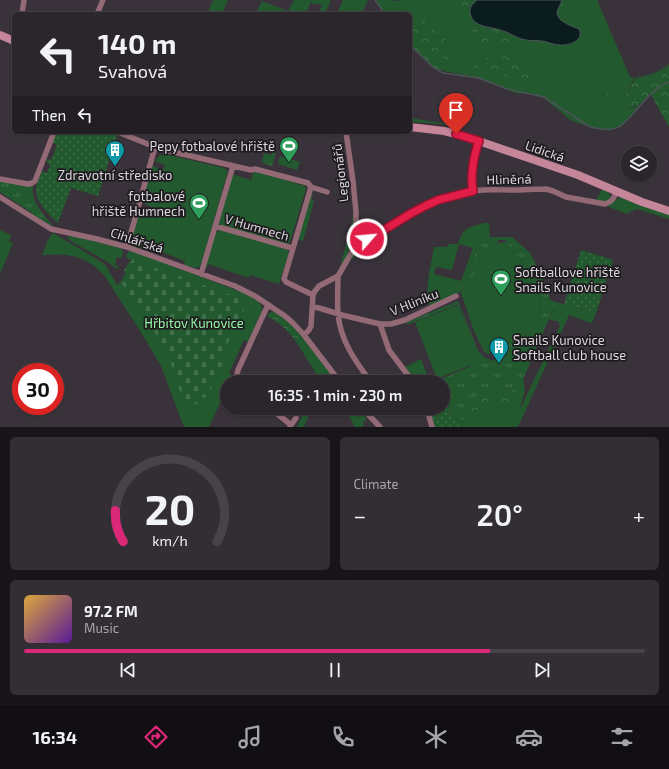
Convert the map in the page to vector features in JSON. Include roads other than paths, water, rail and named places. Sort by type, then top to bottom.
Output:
[{"type":"main road","points":[[0,36],[12,40]]},
{"type":"main road","name":"Lidická","points":[[412,127],[444,131],[464,136],[578,175],[649,205],[669,211]]},
{"type":"street","points":[[22,12],[24,0]]},
{"type":"street","points":[[97,12],[99,0]]},
{"type":"street","points":[[98,12],[103,0]]},
{"type":"street","points":[[0,179],[28,184],[34,182],[54,134]]},
{"type":"street","points":[[123,134],[155,147],[251,170],[255,169],[308,183],[311,187],[327,192]]},
{"type":"street","name":"Legionářů","points":[[338,276],[352,252],[356,238],[356,212],[346,134]]},
{"type":"street","points":[[473,191],[473,170],[479,141]]},
{"type":"street","points":[[127,247],[155,147]]},
{"type":"street","name":"V Humnech","points":[[201,274],[233,166]]},
{"type":"street","name":"V Humnech","points":[[311,187],[292,248],[284,280],[313,295]]},
{"type":"street","name":"Hliněná","points":[[356,238],[367,239],[415,211],[432,203],[457,194],[473,191],[546,189],[566,197],[605,204],[613,200],[617,191]]},
{"type":"street","name":"Cihlářská","points":[[0,197],[53,230],[127,247],[244,290],[289,319],[304,335],[335,375]]},
{"type":"street","name":"V Humnech","points":[[215,226],[292,248]]},
{"type":"street","points":[[304,335],[311,326],[313,295],[315,290],[319,286],[338,276],[338,314],[341,332],[347,347],[366,375]]},
{"type":"street","name":"V Hliníku","points":[[313,307],[380,324],[391,324],[402,321],[456,296]]},
{"type":"street","points":[[236,375],[269,305]]},
{"type":"street","name":"V Hliníku","points":[[380,324],[390,350],[408,375]]},
{"type":"street","points":[[278,415],[291,426],[296,418]]},
{"type":"street","points":[[369,415],[380,427]]},
{"type":"street","points":[[430,415],[432,427]]},
{"type":"waterway","points":[[375,0],[384,12]]},
{"type":"waterway","points":[[412,47],[433,67],[443,73],[479,78],[507,89],[544,97],[590,127],[601,129],[609,130],[621,126],[654,91],[669,82]]},
{"type":"place","name":"Pepy fotbalové hřiště","points":[[289,163]]},
{"type":"place","name":"Zdravotní středisko","points":[[115,167]]},
{"type":"place","name":"fotbalové hřiště Humnech","points":[[199,220]]},
{"type":"place","name":"Softballove hřiště Snails Kunovice","points":[[501,296]]},
{"type":"place","name":"Snails Kunovice Softball club house","points":[[499,364]]},
{"type":"park label","name":"Hřbitov Kunovice","points":[[194,323]]}]
